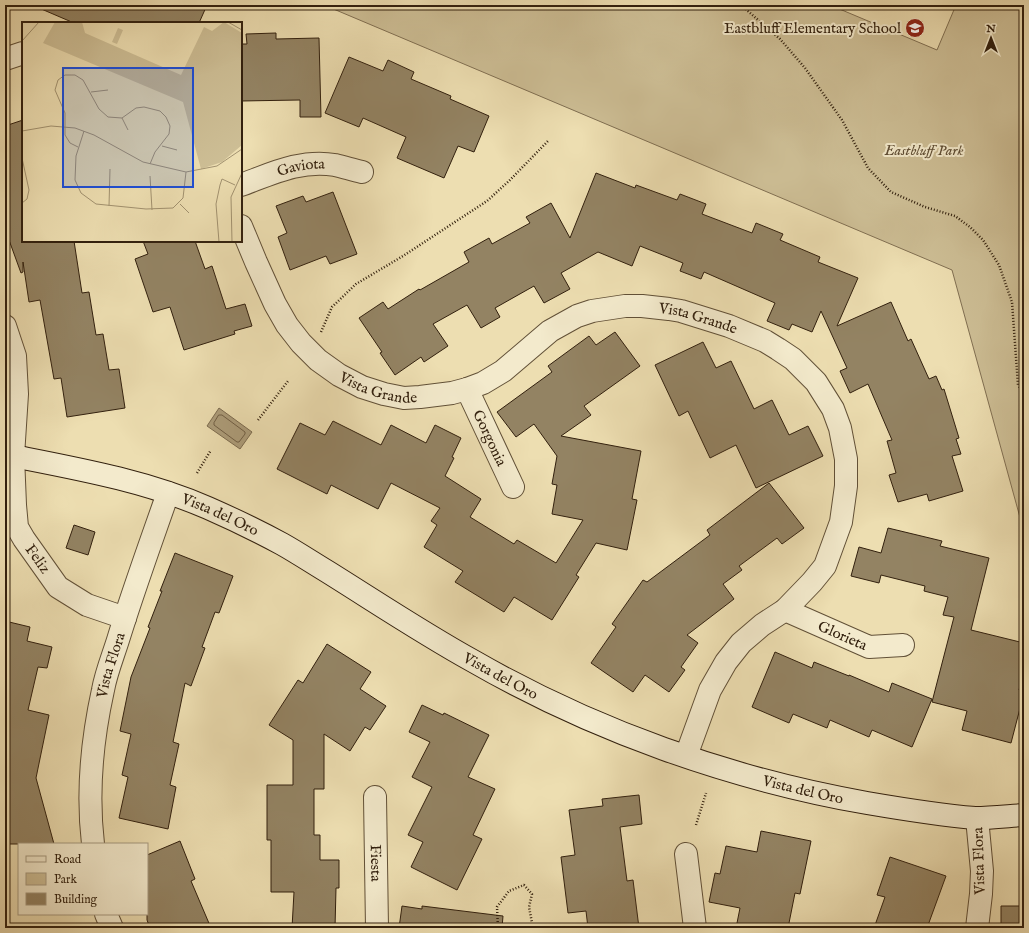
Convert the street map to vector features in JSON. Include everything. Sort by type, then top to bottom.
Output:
[{"type":"street","points":[[5,59],[22,53]]},
{"type":"street","name":"Gaviota","points":[[242,185],[287,168],[310,164],[334,165],[362,172]]},
{"type":"street","name":"Vista Grande","points":[[242,228],[275,304],[287,325],[301,343],[318,360],[339,375],[362,387],[384,394],[404,398],[420,397],[467,389],[503,371],[550,331],[577,316],[592,310],[625,306],[642,306],[681,311],[728,326],[765,341],[793,359],[816,382],[834,409],[840,428],[846,459],[846,486],[841,522],[825,566],[812,582],[785,610],[762,625],[741,643],[726,662],[710,690],[686,756]]},
{"type":"street","points":[[5,326],[15,356],[18,394],[9,456]]},
{"type":"street","name":"Gorgonia","points":[[467,389],[513,487]]},
{"type":"street","name":"Vista del Oro","points":[[9,456],[95,472],[132,482],[168,493],[246,525],[283,544],[469,660],[587,718],[686,756],[764,780],[835,797],[907,810],[977,818],[1024,815]]},
{"type":"street","name":"Feliz","points":[[9,456],[18,527],[24,539],[58,587],[87,605],[125,618]]},
{"type":"street","name":"Vista Flora","points":[[93,843],[90,784],[94,736],[103,688],[125,618],[168,493]]},
{"type":"street","name":"Glorieta","points":[[785,610],[869,647],[903,645]]},
{"type":"street","name":"Fiesta","points":[[375,797],[377,928]]},
{"type":"street","name":"Vista Flora","points":[[977,818],[982,870],[977,928]]},
{"type":"street","points":[[686,854],[695,928]]},
{"type":"street","points":[[106,915],[112,928]]},
{"type":"path","points":[[741,5],[780,39],[805,68],[842,120],[868,168],[891,192],[925,207],[955,216],[984,240],[999,265],[1012,302],[1018,385],[1024,393]]},
{"type":"path","points":[[321,334],[332,307],[356,284],[403,256],[487,201],[548,141]]},
{"type":"path","points":[[258,420],[288,381]]},
{"type":"path","points":[[197,473],[211,450]]},
{"type":"path","points":[[696,825],[706,793]]},
{"type":"path","points":[[498,928],[497,907],[509,890],[524,885],[532,894],[529,907],[533,928]]},
{"type":"green space","name":"Eastbluff Park","points":[[324,5],[830,5],[937,50],[956,5],[1024,5],[1024,532],[952,270]]},
{"type":"water","points":[[219,408],[252,432],[240,449],[207,426]]},
{"type":"building","points":[[32,5],[207,5],[199,22],[72,22]]},
{"type":"building","points":[[276,33],[276,39],[319,38],[321,117],[300,117],[300,100],[242,101],[242,44],[247,44],[246,34]]},
{"type":"building","points":[[349,57],[383,71],[388,60],[414,72],[411,79],[451,96],[450,99],[489,116],[474,152],[458,146],[444,178],[397,158],[406,137],[363,118],[359,127],[325,113]]},
{"type":"building","points":[[22,120],[22,242],[74,242],[82,293],[89,292],[96,335],[103,334],[109,370],[119,369],[125,408],[67,417],[61,378],[54,379],[40,300],[29,302],[23,262],[23,272],[21,273],[5,229],[5,126]]},
{"type":"building","points":[[596,173],[635,188],[636,185],[677,200],[680,194],[706,204],[702,214],[752,233],[756,223],[783,234],[780,240],[820,257],[818,262],[858,278],[837,326],[891,302],[908,341],[911,339],[929,379],[936,376],[942,390],[944,389],[959,438],[956,439],[961,454],[952,456],[963,491],[929,501],[927,494],[898,502],[889,475],[896,473],[887,441],[892,440],[868,384],[850,393],[840,371],[847,368],[821,311],[812,332],[792,324],[789,330],[767,321],[775,303],[704,272],[701,279],[680,271],[683,263],[640,246],[632,266],[598,252],[561,273],[570,289],[544,303],[534,286],[495,308],[500,317],[481,328],[467,305],[433,324],[448,346],[424,362],[421,357],[395,375],[380,353],[382,352],[359,318],[383,302],[388,309],[419,289],[420,290],[469,262],[464,252],[489,238],[492,244],[530,223],[526,217],[551,203],[570,238]]},
{"type":"building","points":[[333,192],[357,254],[330,264],[326,256],[290,270],[278,237],[287,233],[276,206],[303,196],[306,202]]},
{"type":"building","points":[[143,242],[195,242],[205,269],[212,266],[226,309],[245,304],[252,326],[234,331],[235,334],[184,350],[170,307],[153,312],[135,259],[148,254]]},
{"type":"building","points":[[615,332],[640,366],[584,406],[591,415],[561,436],[641,451],[632,499],[637,500],[627,550],[596,543],[576,575],[579,577],[552,620],[514,597],[504,612],[455,582],[463,571],[424,547],[437,525],[431,521],[440,508],[391,483],[378,509],[331,485],[327,494],[277,469],[300,423],[325,435],[333,421],[381,445],[391,425],[426,443],[435,425],[461,438],[452,457],[454,458],[445,476],[481,499],[470,517],[514,544],[517,540],[556,563],[583,520],[552,514],[557,485],[552,484],[557,456],[534,424],[516,437],[497,412],[552,372],[548,366],[589,336],[596,345]]},
{"type":"building","points":[[703,342],[716,368],[731,361],[754,409],[772,400],[789,435],[808,426],[823,456],[756,488],[736,445],[710,458],[688,411],[679,416],[655,365]]},
{"type":"building","points":[[769,483],[804,528],[782,544],[777,538],[739,566],[742,570],[723,584],[734,599],[687,635],[698,643],[681,667],[685,670],[669,692],[645,675],[633,692],[591,663],[616,627],[612,624],[643,580],[647,582],[710,535],[707,530]]},
{"type":"building","points":[[74,525],[95,532],[88,555],[66,548]]},
{"type":"building","points":[[888,528],[942,541],[940,546],[989,558],[971,630],[1024,643],[1024,671],[1019,690],[1024,691],[1024,693],[1011,743],[962,730],[967,711],[932,702],[954,617],[943,615],[948,597],[924,591],[925,586],[881,575],[879,583],[851,576],[859,547],[881,553]]},
{"type":"building","points":[[175,553],[233,576],[219,613],[215,612],[202,647],[205,648],[191,686],[185,683],[173,742],[179,744],[170,785],[176,787],[168,829],[119,818],[128,777],[122,775],[131,734],[120,731],[131,677],[150,628],[148,627],[162,591],[160,591]]},
{"type":"building","points":[[5,621],[30,627],[27,641],[52,647],[47,668],[38,667],[28,710],[49,715],[36,778],[54,843],[5,844]]},
{"type":"building","points":[[327,644],[371,672],[360,689],[386,706],[370,730],[365,727],[350,751],[324,734],[324,789],[314,789],[314,835],[320,835],[320,860],[339,860],[339,888],[336,888],[335,928],[292,928],[294,892],[271,892],[271,840],[267,840],[267,785],[293,785],[293,740],[269,725],[298,680],[303,683]]},
{"type":"building","points":[[775,652],[812,668],[814,662],[889,692],[892,683],[932,699],[912,747],[872,730],[869,737],[830,720],[827,728],[793,714],[789,723],[752,707]]},
{"type":"building","points":[[422,705],[443,715],[444,713],[489,735],[468,777],[495,789],[473,835],[482,839],[457,890],[411,867],[423,842],[408,835],[432,787],[412,777],[430,742],[409,732]]},
{"type":"building","points":[[639,795],[642,824],[620,827],[627,881],[633,880],[639,928],[588,928],[586,911],[568,913],[561,857],[575,855],[569,810],[603,806],[602,799]]},
{"type":"building","points":[[761,831],[811,841],[800,894],[795,893],[788,928],[736,928],[740,908],[709,902],[715,873],[720,874],[726,846],[757,852]]},
{"type":"building","points":[[180,841],[195,879],[191,881],[211,928],[150,928],[147,920],[148,855]]},
{"type":"building","points":[[890,857],[946,876],[927,928],[874,928],[885,897],[877,895]]},
{"type":"building","points":[[402,906],[422,909],[422,906],[503,916],[502,928],[399,928]]},
{"type":"building","points":[[1001,906],[1024,906],[1024,928],[1001,928]]},
{"type":"place","name":"Eastbluff Elementary School","points":[[915,28]]}]
